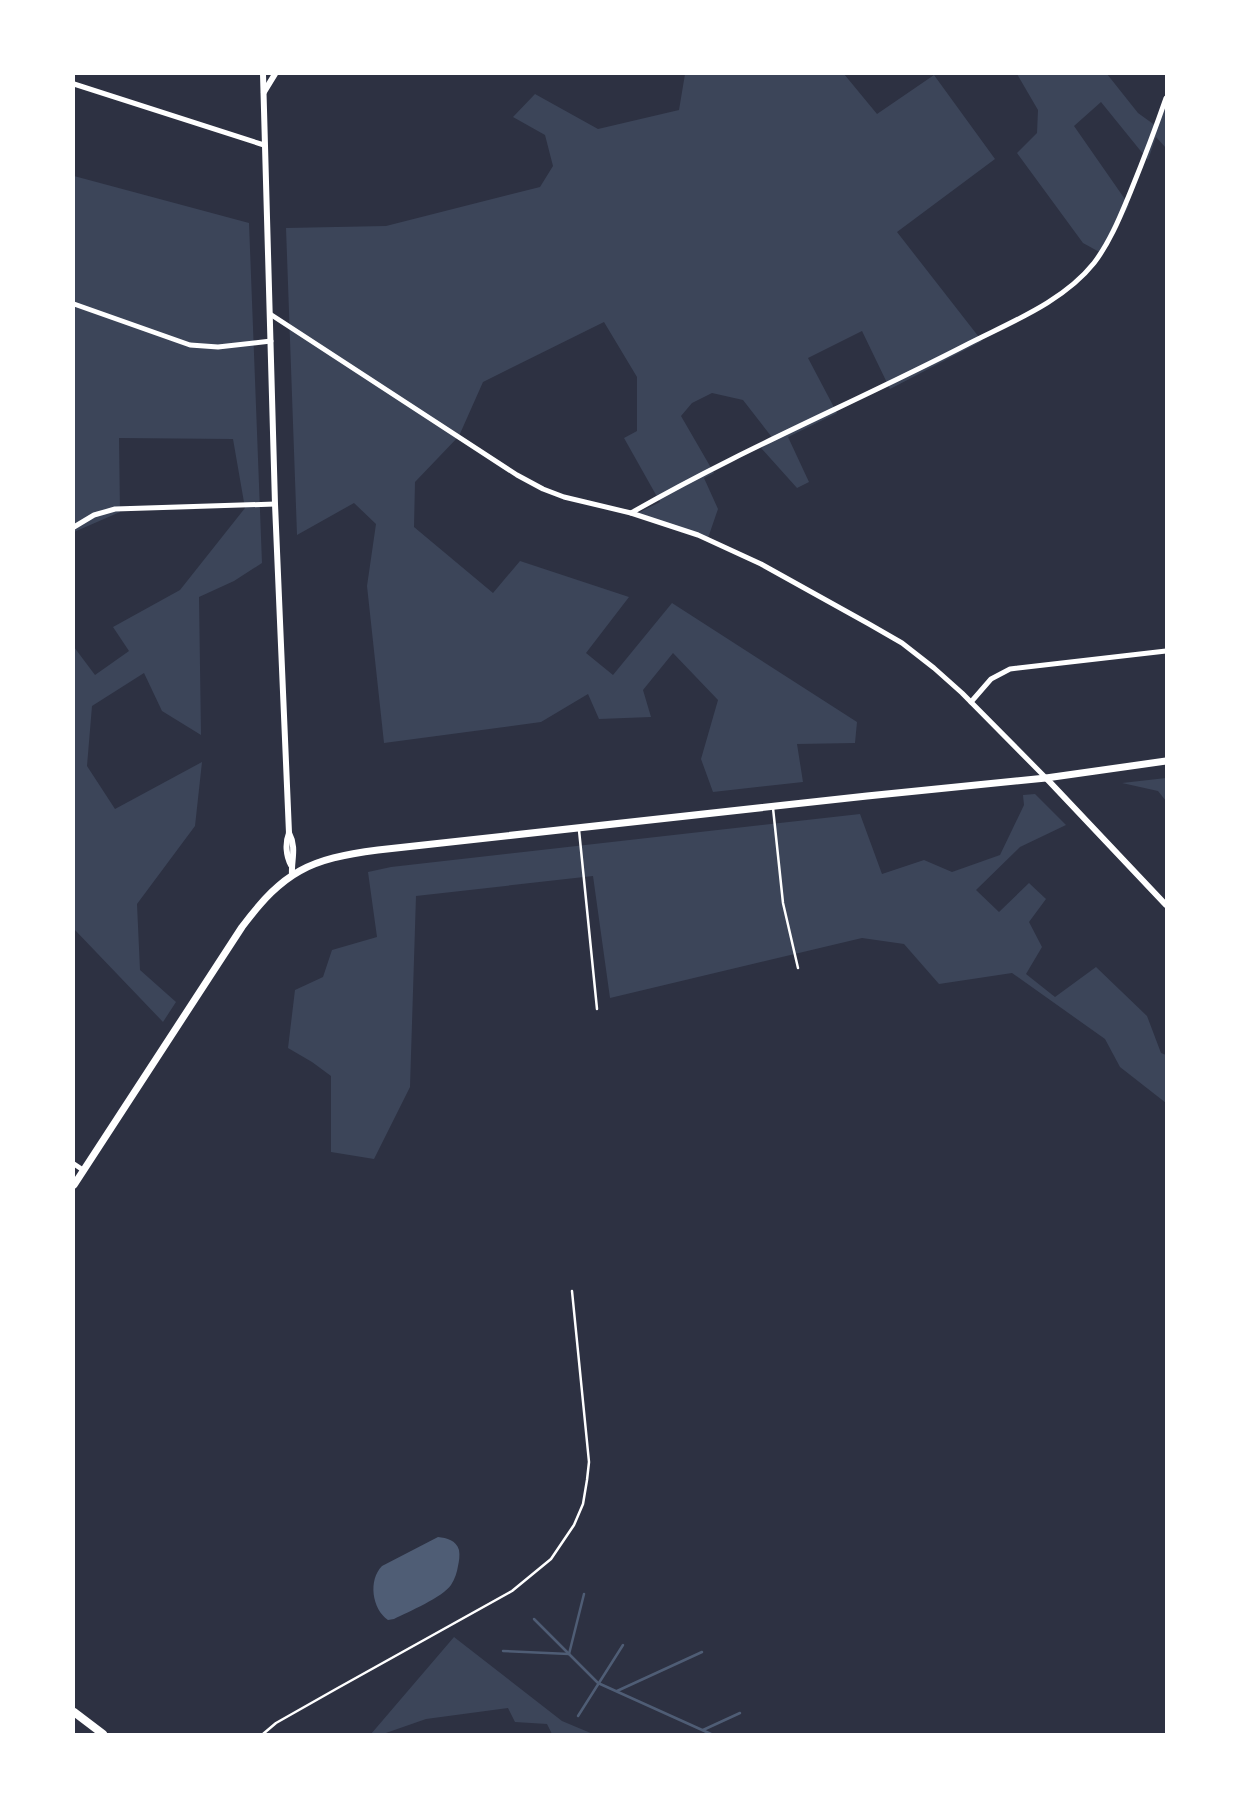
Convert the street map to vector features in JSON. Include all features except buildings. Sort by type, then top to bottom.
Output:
[{"type":"main road","points":[[74,1185],[257,906],[276,887],[305,867],[344,855],[1046,778],[1166,761]]},
{"type":"main road","points":[[74,1712],[104,1734]]},
{"type":"street","points":[[263,74],[275,504],[289,833],[292,840],[294,859],[291,865],[292,875]]},
{"type":"street","points":[[263,93],[275,74]]},
{"type":"street","points":[[74,84],[264,145]]},
{"type":"street","points":[[631,512],[663,494],[1032,311],[1067,289],[1093,264],[1104,249],[1135,182],[1166,98]]},
{"type":"street","points":[[74,304],[190,345],[218,347],[271,341]]},
{"type":"street","points":[[270,314],[517,475],[543,489],[631,512],[698,535],[761,564],[902,643],[971,702],[1046,778],[1166,906]]},
{"type":"street","points":[[74,527],[94,515],[115,509],[275,504]]},
{"type":"street","points":[[971,702],[991,678],[1010,669],[1166,651]]},
{"type":"street","points":[[74,1164],[83,1170]]},
{"type":"lane","points":[[773,807],[783,903],[798,968]]},
{"type":"lane","points":[[579,828],[597,1009]]},
{"type":"lane","points":[[263,1734],[276,1723],[336,1688],[512,1591],[551,1559],[574,1525],[582,1504],[588,1471],[588,1452],[572,1291]]},
{"type":"shaded area","points":[[685,74],[844,74],[877,114],[934,75],[995,159],[897,232],[982,341],[890,389],[862,331],[808,358],[837,413],[788,437],[809,482],[797,488],[761,448],[774,440],[743,400],[712,393],[692,403],[681,416],[714,473],[704,478],[718,509],[708,538],[634,515],[660,502],[624,438],[637,431],[637,377],[604,322],[483,382],[459,436],[415,482],[414,527],[493,593],[520,561],[629,597],[586,653],[613,675],[672,603],[857,722],[855,743],[797,744],[803,782],[713,792],[701,759],[718,700],[673,653],[643,690],[651,717],[599,719],[588,694],[541,722],[384,743],[367,586],[376,524],[354,503],[297,535],[286,228],[386,226],[540,187],[553,166],[545,135],[513,117],[535,94],[598,129],[679,110]]},
{"type":"shaded area","points":[[1017,74],[1107,74],[1138,113],[1156,126],[1166,102],[1166,148],[1156,137],[1148,160],[1101,102],[1074,126],[1129,205],[1103,254],[1083,243],[1017,153],[1037,133],[1038,110]]},
{"type":"shaded area","points":[[74,176],[249,223],[262,563],[234,581],[199,597],[201,735],[162,711],[144,673],[92,706],[87,766],[115,809],[202,762],[195,826],[137,904],[140,970],[176,1002],[163,1022],[74,929],[74,647],[95,675],[129,651],[113,627],[180,590],[245,508],[233,439],[119,438],[120,512],[74,532]]},
{"type":"shaded area","points":[[1166,778],[1166,801],[1158,791],[1122,783]]},
{"type":"shaded area","points":[[1035,794],[1066,825],[1020,847],[976,890],[999,912],[1029,883],[1046,899],[1029,922],[1042,947],[1026,974],[1055,997],[1096,967],[1147,1016],[1161,1053],[1166,1055],[1166,1103],[1120,1067],[1105,1039],[1012,973],[939,984],[904,944],[862,938],[610,998],[593,876],[416,896],[410,1087],[374,1159],[331,1152],[331,1076],[288,1048],[295,990],[323,977],[332,950],[377,937],[368,872],[391,867],[860,814],[882,874],[924,860],[952,872],[1000,855],[1024,805],[1023,795]]},
{"type":"shaded area","points":[[438,1537],[453,1542],[459,1550],[458,1568],[452,1583],[447,1590],[433,1599],[394,1619],[388,1620],[378,1609],[375,1602],[374,1586],[378,1572],[382,1566]]},
{"type":"shaded area","points":[[454,1637],[562,1721],[593,1734],[552,1734],[547,1724],[515,1722],[508,1708],[426,1719],[383,1734],[371,1734]]},
{"type":"waterway","points":[[503,1651],[569,1654],[584,1594]]},
{"type":"waterway","points":[[534,1619],[598,1683],[711,1734]]},
{"type":"waterway","points":[[578,1716],[623,1645]]},
{"type":"waterway","points":[[617,1691],[702,1652]]},
{"type":"waterway","points":[[703,1730],[740,1713]]}]
